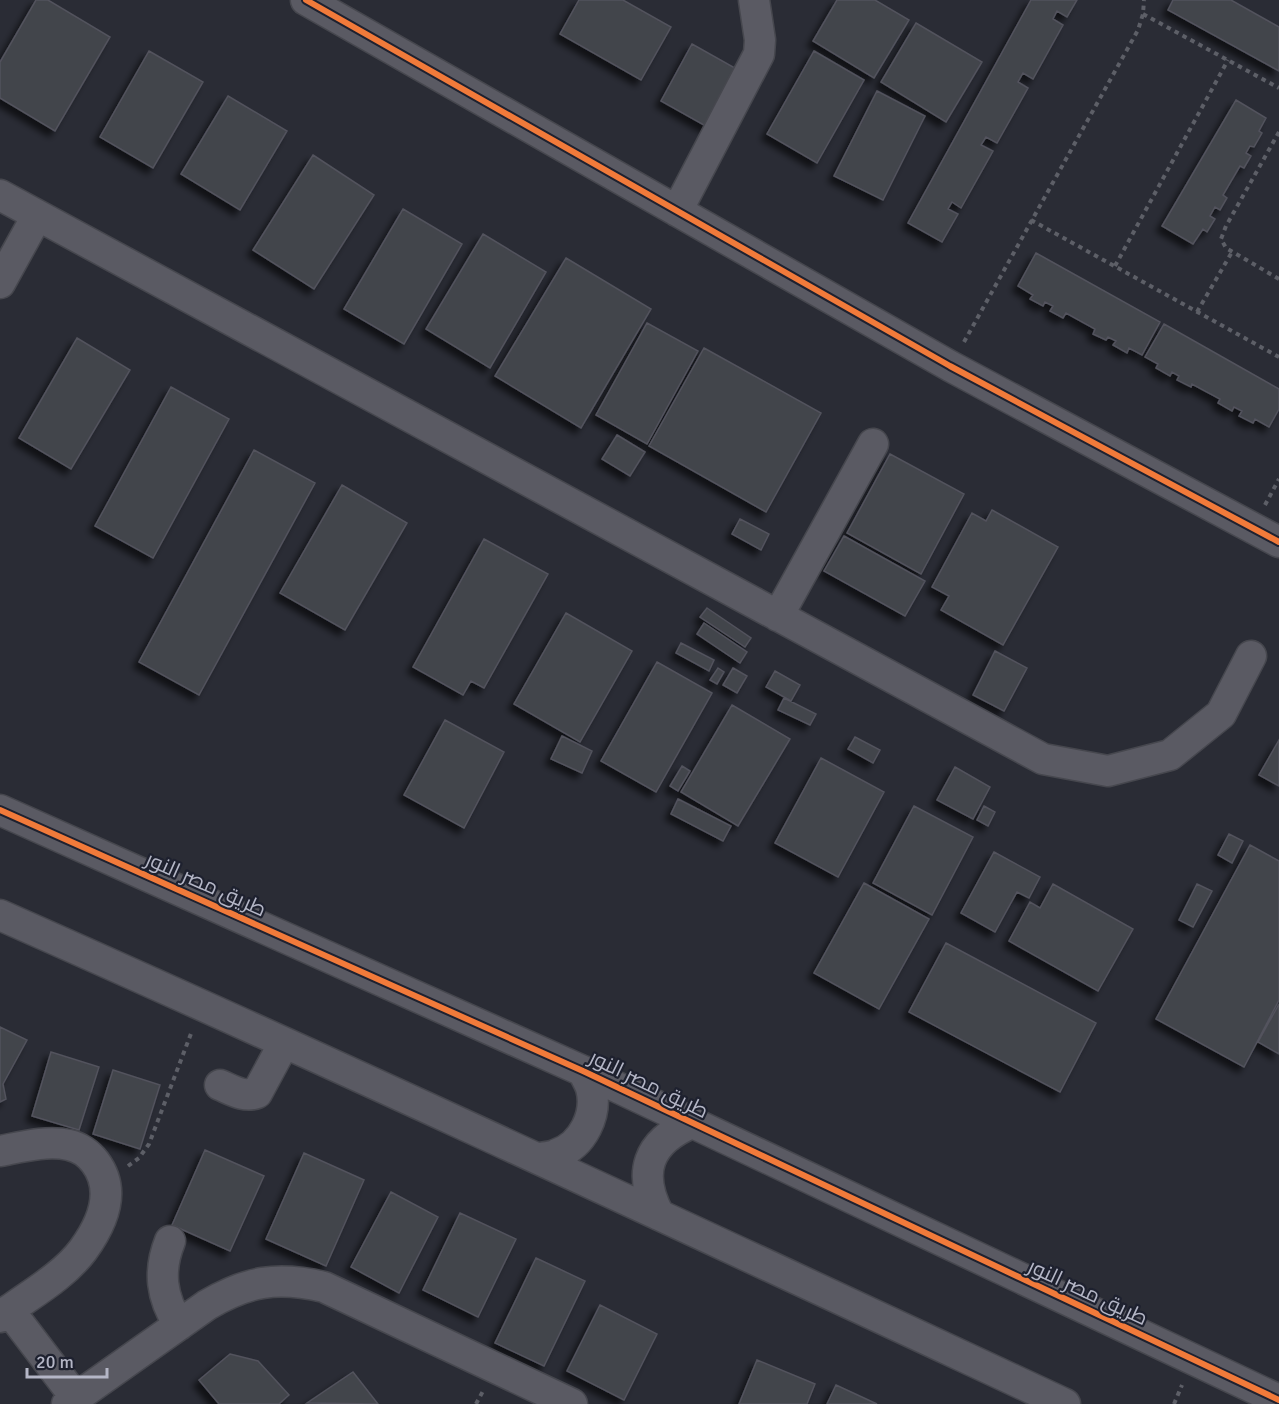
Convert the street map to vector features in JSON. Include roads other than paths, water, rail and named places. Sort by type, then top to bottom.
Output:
[{"type":"street","points":[[306,0],[950,366],[1279,542]]},
{"type":"street","points":[[677,211],[759,54],[760,40],[754,0]]},
{"type":"street","points":[[0,195],[1043,759],[1108,771],[1170,755],[1221,714],[1251,656]]},
{"type":"street","points":[[0,283],[37,216]]},
{"type":"street","points":[[778,616],[873,444]]},
{"type":"street","name":"طريق مصر النور","points":[[0,810],[583,1071],[1279,1400]]},
{"type":"street","points":[[0,915],[538,1158],[1065,1404]]},
{"type":"street","points":[[220,1085],[244,1095],[251,1096],[257,1093],[284,1043]]},
{"type":"street","points":[[538,1158],[558,1154],[575,1144],[587,1128],[593,1109],[591,1089],[583,1071]]},
{"type":"street","points":[[659,1215],[650,1198],[647,1179],[651,1160],[660,1143],[674,1131],[692,1123]]},
{"type":"street","points":[[0,1151],[24,1146],[69,1145],[82,1150],[93,1159],[106,1183],[107,1198],[101,1217],[82,1251],[69,1266],[4,1313],[71,1401],[228,1293],[251,1284],[275,1280],[300,1281],[324,1287],[572,1404]]},
{"type":"street","points":[[170,1241],[165,1254],[162,1283],[170,1311],[179,1325]]}]
